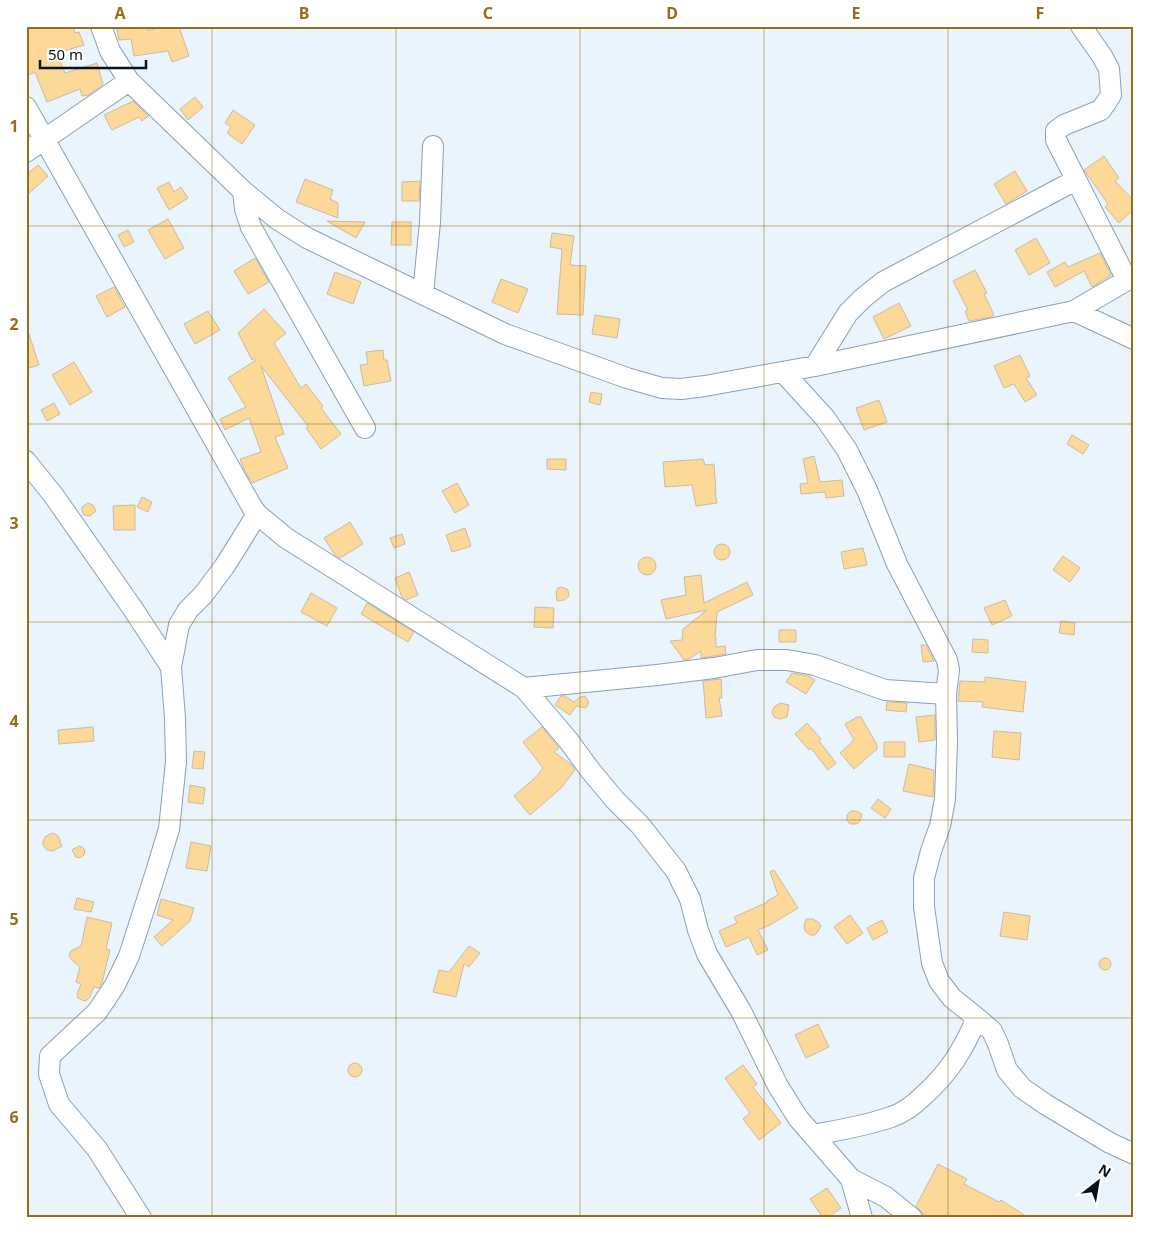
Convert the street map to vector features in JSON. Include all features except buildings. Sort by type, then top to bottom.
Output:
[{"type":"street","points":[[101,26],[110,51],[129,81],[243,191],[277,219],[307,238],[505,334],[627,378],[662,388],[681,389],[815,366],[1074,311],[1130,278],[1056,140],[1056,131],[1064,125],[1100,110],[1111,95],[1109,69],[1081,26]]},
{"type":"street","points":[[26,152],[129,81]]},
{"type":"street","points":[[26,107],[257,514],[286,538],[524,688],[615,800],[640,825],[676,871],[690,898],[698,930],[707,954],[740,1011],[778,1086],[798,1118],[851,1179],[886,1197],[912,1218]]},
{"type":"street","points":[[423,294],[430,222],[433,146]]},
{"type":"street","points":[[815,366],[848,313],[883,282],[1076,180]]},
{"type":"street","points":[[243,191],[245,209],[251,227],[365,428]]},
{"type":"street","points":[[1074,311],[1134,339]]},
{"type":"street","points":[[783,372],[825,418],[847,450],[867,490],[897,564],[947,660],[949,670],[946,694],[945,799],[940,826],[924,878],[924,907],[932,963],[939,981],[952,998],[992,1031],[1007,1070],[1022,1088],[1110,1143],[1134,1154]]},
{"type":"street","points":[[26,461],[54,496],[143,623],[171,667]]},
{"type":"street","points":[[141,1218],[97,1149],[58,1104],[49,1074],[50,1056],[97,1012],[115,986],[129,956],[168,829],[176,762],[171,667],[179,625],[188,610],[203,595],[224,567],[257,514]]},
{"type":"street","points":[[524,688],[657,675],[714,668],[757,660],[787,660],[815,665],[885,690],[946,694]]},
{"type":"street","points":[[813,1135],[893,1117],[913,1105],[936,1085],[950,1068],[968,1038],[977,1018]]},
{"type":"street","points":[[851,1179],[862,1218]]}]
